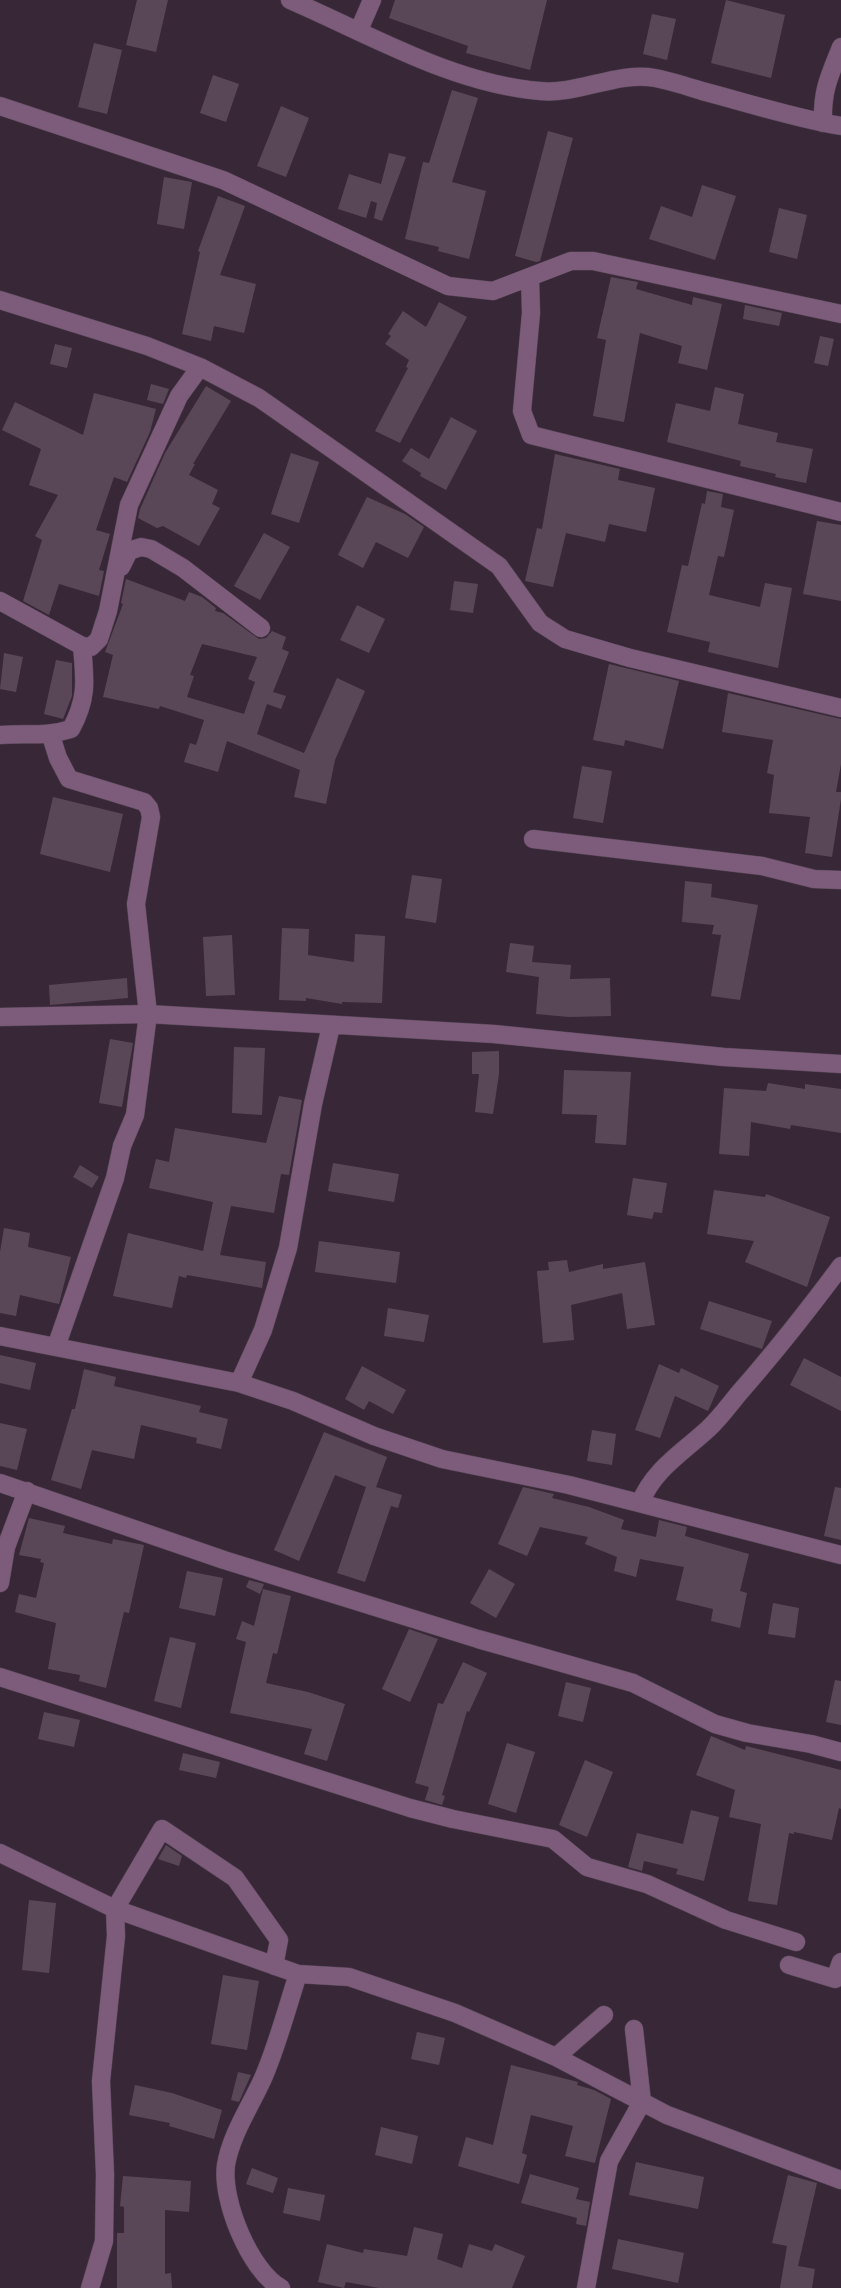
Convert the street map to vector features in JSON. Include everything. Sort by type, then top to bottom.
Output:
[{"type":"street","points":[[290,0],[418,58],[486,82],[542,92],[621,78],[654,77],[832,125]]},
{"type":"street","points":[[359,30],[372,0]]},
{"type":"street","points":[[832,125],[823,99],[841,47]]},
{"type":"street","points":[[0,106],[223,180],[449,286],[493,291],[571,261],[593,261],[841,314]]},
{"type":"street","points":[[530,278],[531,313],[522,411],[531,435],[841,512]]},
{"type":"street","points":[[0,300],[146,346],[200,367],[259,398],[499,566],[540,623],[565,639],[630,658],[841,708]]},
{"type":"street","points":[[0,601],[82,646],[91,647],[99,639],[108,611],[129,505],[179,396],[200,367]]},
{"type":"street","points":[[115,579],[129,551],[141,547],[151,549],[183,568],[261,628]]},
{"type":"street","points":[[0,735],[20,733],[51,736],[71,729],[81,711],[86,686],[82,646]]},
{"type":"street","points":[[51,736],[69,779],[144,802],[149,807],[151,817],[136,904],[148,1014],[135,1115],[122,1146],[115,1178],[56,1347]]},
{"type":"street","points":[[533,839],[762,866],[814,879],[841,880]]},
{"type":"street","points":[[0,1017],[148,1014],[495,1034],[724,1057],[841,1060]]},
{"type":"street","points":[[239,1383],[263,1330],[288,1248],[313,1104],[331,1026]]},
{"type":"street","points":[[640,1503],[655,1476],[671,1459],[708,1429],[786,1340],[841,1266]]},
{"type":"street","points":[[0,1336],[239,1383],[293,1401],[374,1436],[442,1459],[569,1485],[841,1555]]},
{"type":"street","points":[[0,1483],[224,1560],[478,1639],[633,1683],[715,1724],[841,1752]]},
{"type":"street","points":[[0,1583],[6,1547],[27,1491]]},
{"type":"street","points":[[0,1677],[410,1808],[553,1839],[587,1867],[647,1884],[726,1920],[796,1942]]},
{"type":"street","points":[[90,2288],[104,2241],[105,2174],[101,2081],[116,1936],[116,1909],[162,1829],[235,1878],[279,1940],[274,1966]]},
{"type":"street","points":[[0,1853],[116,1909],[274,1966],[298,1974],[349,1977],[455,2013],[556,2057],[667,2115],[841,2180]]},
{"type":"street","points":[[789,1965],[835,1979],[841,1962]]},
{"type":"street","points":[[281,2288],[270,2282],[246,2246],[228,2199],[226,2166],[235,2138],[265,2074],[298,1974]]},
{"type":"street","points":[[556,2057],[604,2015]]},
{"type":"street","points":[[586,2288],[609,2161],[642,2102],[634,2029]]},
{"type":"building","points":[[137,0],[168,0],[156,52],[126,45]]},
{"type":"building","points":[[395,0],[547,0],[530,70],[466,53],[468,46],[389,18]]},
{"type":"building","points":[[726,0],[785,15],[771,78],[711,63]]},
{"type":"building","points":[[652,14],[676,19],[667,60],[643,54]]},
{"type":"building","points":[[94,43],[122,50],[107,114],[78,107]]},
{"type":"building","points":[[213,75],[239,84],[226,122],[200,113]]},
{"type":"building","points":[[452,90],[478,98],[452,182],[486,191],[469,259],[438,251],[439,247],[405,239],[423,162],[429,163]]},
{"type":"building","points":[[281,106],[309,118],[286,177],[257,166]]},
{"type":"building","points":[[548,131],[573,138],[540,261],[536,262],[515,256]]},
{"type":"building","points":[[389,153],[406,157],[382,221],[374,218],[377,203],[371,201],[366,218],[338,209],[349,174],[381,184]]},
{"type":"building","points":[[164,177],[192,182],[184,229],[157,224]]},
{"type":"building","points":[[702,185],[736,196],[715,260],[649,239],[661,206],[692,217]]},
{"type":"building","points":[[218,196],[245,206],[220,275],[256,284],[244,333],[214,326],[211,341],[182,334],[200,252],[198,251]]},
{"type":"building","points":[[779,208],[807,215],[797,259],[769,252]]},
{"type":"building","points":[[611,277],[638,282],[636,289],[692,305],[693,297],[722,304],[707,370],[678,363],[682,346],[640,333],[624,422],[593,416],[606,340],[597,338]]},
{"type":"building","points":[[439,302],[467,317],[400,443],[375,431],[408,368],[406,367],[409,360],[385,344],[391,336],[388,334],[403,311],[426,327]]},
{"type":"building","points":[[745,305],[782,313],[779,326],[743,319]]},
{"type":"building","points":[[820,336],[834,339],[828,366],[814,363]]},
{"type":"building","points":[[55,344],[72,348],[67,368],[50,364]]},
{"type":"building","points":[[151,384],[169,389],[163,404],[147,400]]},
{"type":"building","points":[[206,386],[231,401],[189,475],[218,490],[212,504],[220,508],[199,546],[163,526],[157,528],[138,518],[165,453]]},
{"type":"building","points":[[715,387],[744,394],[738,424],[778,433],[776,442],[813,449],[806,483],[775,477],[776,474],[740,466],[741,461],[667,442],[676,403],[710,411]]},
{"type":"building","points":[[94,393],[156,409],[150,432],[127,482],[114,477],[96,530],[110,534],[99,570],[104,571],[99,596],[59,584],[49,615],[23,601],[42,540],[35,536],[58,495],[29,485],[41,449],[2,430],[15,402],[83,435]]},
{"type":"building","points":[[451,417],[477,431],[446,490],[420,476],[421,473],[402,461],[411,448],[429,459]]},
{"type":"building","points":[[291,453],[319,462],[299,523],[271,514]]},
{"type":"building","points":[[555,454],[620,469],[618,480],[655,488],[646,532],[609,524],[605,542],[566,533],[553,587],[525,581],[537,528],[542,529]]},
{"type":"building","points":[[707,491],[723,494],[721,507],[734,510],[724,557],[718,556],[709,595],[760,607],[765,583],[792,588],[778,668],[708,652],[710,642],[667,632],[682,565],[688,566]]},
{"type":"building","points":[[367,497],[405,514],[424,527],[408,558],[376,542],[363,568],[338,555]]},
{"type":"building","points":[[817,521],[841,525],[841,601],[803,594]]},
{"type":"building","points":[[264,533],[290,547],[260,600],[234,586]]},
{"type":"building","points":[[126,579],[185,601],[189,592],[202,597],[216,608],[215,611],[223,613],[259,639],[266,638],[272,631],[286,637],[282,649],[289,652],[273,692],[286,696],[281,709],[267,704],[257,734],[304,753],[337,678],[365,691],[335,760],[326,804],[294,797],[300,770],[227,741],[218,772],[184,762],[190,743],[196,745],[204,720],[160,706],[159,709],[103,697],[113,655],[105,652],[123,604],[121,603]],"holes":[[[202,644],[257,657],[248,679],[255,682],[244,714],[187,697],[194,676],[190,675]]]},
{"type":"building","points":[[454,581],[478,584],[473,613],[450,610]]},
{"type":"building","points":[[357,605],[385,619],[369,653],[340,640]]},
{"type":"building","points":[[4,653],[23,657],[16,692],[0,689]]},
{"type":"building","points":[[56,660],[72,663],[72,696],[63,719],[44,714]]},
{"type":"building","points":[[609,664],[679,681],[663,749],[625,740],[624,746],[593,740]]},
{"type":"building","points":[[728,693],[841,719],[841,764],[836,792],[841,792],[841,799],[832,857],[805,853],[810,817],[769,813],[774,775],[767,773],[773,740],[722,732]]},
{"type":"building","points":[[582,766],[612,771],[603,823],[573,818]]},
{"type":"building","points":[[53,797],[123,814],[110,872],[40,854]]},
{"type":"building","points":[[412,875],[442,879],[436,923],[405,918]]},
{"type":"building","points":[[685,881],[712,884],[711,897],[758,905],[740,1000],[711,996],[721,935],[712,934],[714,925],[682,922]]},
{"type":"building","points":[[282,928],[309,929],[308,955],[354,962],[355,934],[385,936],[382,1003],[342,1004],[306,998],[306,1001],[279,1000]]},
{"type":"building","points":[[232,935],[235,995],[206,996],[203,937]]},
{"type":"building","points":[[510,943],[534,946],[532,962],[571,965],[570,979],[610,978],[611,1016],[569,1017],[536,1014],[539,977],[506,972]]},
{"type":"building","points":[[127,978],[128,998],[50,1005],[49,985]]},
{"type":"building","points":[[110,1039],[133,1043],[122,1107],[99,1103]]},
{"type":"building","points":[[234,1047],[265,1048],[262,1115],[232,1113]]},
{"type":"building","points":[[499,1051],[499,1074],[493,1114],[475,1112],[479,1074],[472,1074],[472,1052]]},
{"type":"building","points":[[564,1070],[631,1072],[626,1145],[595,1143],[597,1115],[562,1114]]},
{"type":"building","points":[[768,1083],[805,1089],[805,1084],[841,1089],[841,1133],[791,1125],[790,1129],[751,1122],[749,1156],[719,1154],[724,1088],[766,1091]]},
{"type":"building","points":[[279,1096],[302,1100],[289,1175],[281,1174],[274,1213],[231,1206],[220,1255],[266,1262],[262,1288],[187,1275],[186,1278],[179,1276],[172,1308],[113,1296],[128,1233],[203,1251],[213,1202],[149,1188],[156,1159],[169,1162],[175,1128],[266,1143]]},
{"type":"building","points":[[333,1163],[399,1174],[394,1202],[328,1191]]},
{"type":"building","points":[[80,1165],[99,1177],[92,1188],[73,1177]]},
{"type":"building","points":[[633,1178],[667,1183],[662,1213],[654,1212],[652,1219],[627,1215]]},
{"type":"building","points":[[714,1190],[765,1197],[766,1194],[830,1217],[807,1287],[745,1262],[754,1241],[707,1234]]},
{"type":"building","points":[[4,1228],[30,1233],[28,1247],[71,1257],[59,1304],[20,1295],[16,1316],[0,1313],[0,1252]]},
{"type":"building","points":[[319,1241],[400,1252],[396,1283],[315,1272]]},
{"type":"building","points":[[567,1260],[569,1272],[603,1264],[603,1269],[645,1262],[655,1325],[627,1329],[622,1293],[571,1305],[574,1340],[543,1343],[537,1271],[549,1270],[548,1262]]},
{"type":"building","points":[[709,1301],[772,1321],[762,1349],[700,1329]]},
{"type":"building","points":[[388,1308],[429,1315],[424,1342],[384,1336]]},
{"type":"building","points":[[0,1355],[36,1363],[30,1390],[0,1383]]},
{"type":"building","points":[[804,1358],[841,1377],[841,1411],[790,1385]]},
{"type":"building","points":[[659,1364],[679,1373],[681,1368],[719,1386],[708,1411],[675,1396],[660,1438],[635,1430]]},
{"type":"building","points":[[362,1366],[406,1390],[393,1414],[369,1401],[364,1410],[345,1399]]},
{"type":"building","points":[[84,1369],[116,1377],[114,1386],[201,1406],[199,1412],[228,1419],[221,1449],[196,1443],[197,1438],[141,1425],[134,1459],[92,1450],[81,1489],[51,1480],[72,1409],[75,1409]]},
{"type":"building","points":[[0,1423],[27,1429],[17,1470],[0,1466]]},
{"type":"building","points":[[592,1430],[616,1434],[612,1465],[587,1461]]},
{"type":"building","points":[[324,1432],[387,1457],[376,1487],[402,1495],[398,1508],[391,1506],[365,1582],[337,1573],[366,1487],[335,1475],[299,1561],[274,1550]]},
{"type":"building","points":[[523,1487],[554,1494],[552,1498],[589,1507],[624,1520],[621,1529],[656,1537],[659,1520],[687,1527],[685,1536],[749,1554],[740,1591],[747,1593],[740,1628],[711,1621],[713,1609],[676,1600],[684,1567],[640,1559],[636,1577],[614,1571],[617,1557],[585,1544],[588,1537],[540,1527],[527,1556],[498,1544]]},
{"type":"building","points":[[835,1487],[841,1488],[841,1540],[824,1536]]},
{"type":"building","points":[[29,1518],[65,1526],[63,1533],[112,1544],[113,1539],[144,1545],[129,1613],[124,1612],[106,1688],[79,1681],[80,1675],[48,1669],[56,1623],[15,1612],[19,1594],[36,1598],[44,1563],[40,1562],[41,1559],[19,1555]]},
{"type":"building","points":[[489,1569],[515,1584],[496,1618],[470,1603]]},
{"type":"building","points":[[187,1571],[223,1578],[215,1616],[179,1608]]},
{"type":"building","points":[[249,1580],[264,1584],[260,1594],[246,1587]]},
{"type":"building","points":[[263,1589],[291,1596],[277,1654],[273,1653],[266,1683],[345,1704],[327,1761],[304,1754],[312,1729],[230,1713],[246,1642],[236,1639],[242,1621],[254,1626]]},
{"type":"building","points":[[773,1603],[799,1608],[795,1638],[768,1634]]},
{"type":"building","points":[[409,1629],[438,1639],[410,1702],[382,1689]]},
{"type":"building","points":[[170,1637],[196,1643],[181,1708],[154,1701]]},
{"type":"building","points":[[463,1662],[487,1673],[469,1712],[467,1711],[442,1795],[445,1796],[442,1805],[425,1800],[429,1787],[415,1783],[438,1703],[443,1704]]},
{"type":"building","points":[[835,1680],[841,1681],[841,1725],[826,1722]]},
{"type":"building","points":[[566,1682],[591,1688],[583,1722],[558,1716]]},
{"type":"building","points":[[44,1712],[80,1720],[74,1747],[38,1739]]},
{"type":"building","points":[[711,1736],[745,1750],[746,1746],[841,1770],[841,1809],[839,1808],[832,1840],[789,1833],[777,1905],[748,1901],[761,1824],[729,1817],[735,1790],[696,1775]]},
{"type":"building","points":[[507,1743],[535,1752],[516,1813],[488,1804]]},
{"type":"building","points":[[183,1753],[220,1762],[216,1778],[179,1770]]},
{"type":"building","points":[[585,1760],[613,1772],[587,1837],[559,1825]]},
{"type":"building","points":[[691,1810],[719,1817],[704,1881],[676,1874],[678,1869],[644,1861],[642,1871],[628,1867],[637,1833],[683,1844]]},
{"type":"building","points":[[166,1845],[182,1856],[179,1866],[158,1859]]},
{"type":"building","points":[[29,1900],[56,1903],[49,1973],[22,1970]]},
{"type":"building","points":[[223,1975],[259,1981],[247,2050],[211,2044]]},
{"type":"building","points":[[417,2032],[445,2038],[439,2065],[411,2059]]},
{"type":"building","points":[[511,2065],[578,2082],[577,2085],[611,2099],[595,2163],[565,2156],[573,2126],[531,2115],[522,2153],[527,2155],[519,2184],[458,2166],[466,2137],[493,2145]]},
{"type":"building","points":[[238,2072],[251,2075],[239,2102],[231,2100]]},
{"type":"building","points":[[135,2085],[172,2093],[222,2110],[214,2139],[169,2126],[170,2123],[129,2115]]},
{"type":"building","points":[[381,2127],[418,2136],[412,2164],[375,2155]]},
{"type":"building","points":[[636,2162],[704,2177],[698,2209],[629,2195]]},
{"type":"building","points":[[252,2168],[278,2178],[273,2193],[246,2184]]},
{"type":"building","points":[[530,2174],[579,2188],[576,2199],[590,2202],[586,2226],[576,2224],[577,2218],[521,2203]]},
{"type":"building","points":[[788,2175],[817,2183],[798,2266],[815,2269],[812,2288],[780,2288],[787,2246],[772,2243]]},
{"type":"building","points":[[123,2176],[191,2181],[189,2212],[165,2210],[165,2274],[171,2273],[172,2288],[117,2288],[117,2233],[124,2233],[124,2207],[120,2206]]},
{"type":"building","points":[[288,2188],[325,2195],[320,2221],[283,2213]]},
{"type":"building","points":[[414,2227],[443,2234],[437,2259],[462,2268],[469,2244],[492,2251],[495,2244],[525,2256],[512,2288],[379,2288],[346,2282],[344,2288],[318,2282],[327,2244],[363,2253],[364,2249],[407,2256]]},
{"type":"building","points":[[618,2239],[684,2253],[678,2283],[612,2269]]}]
